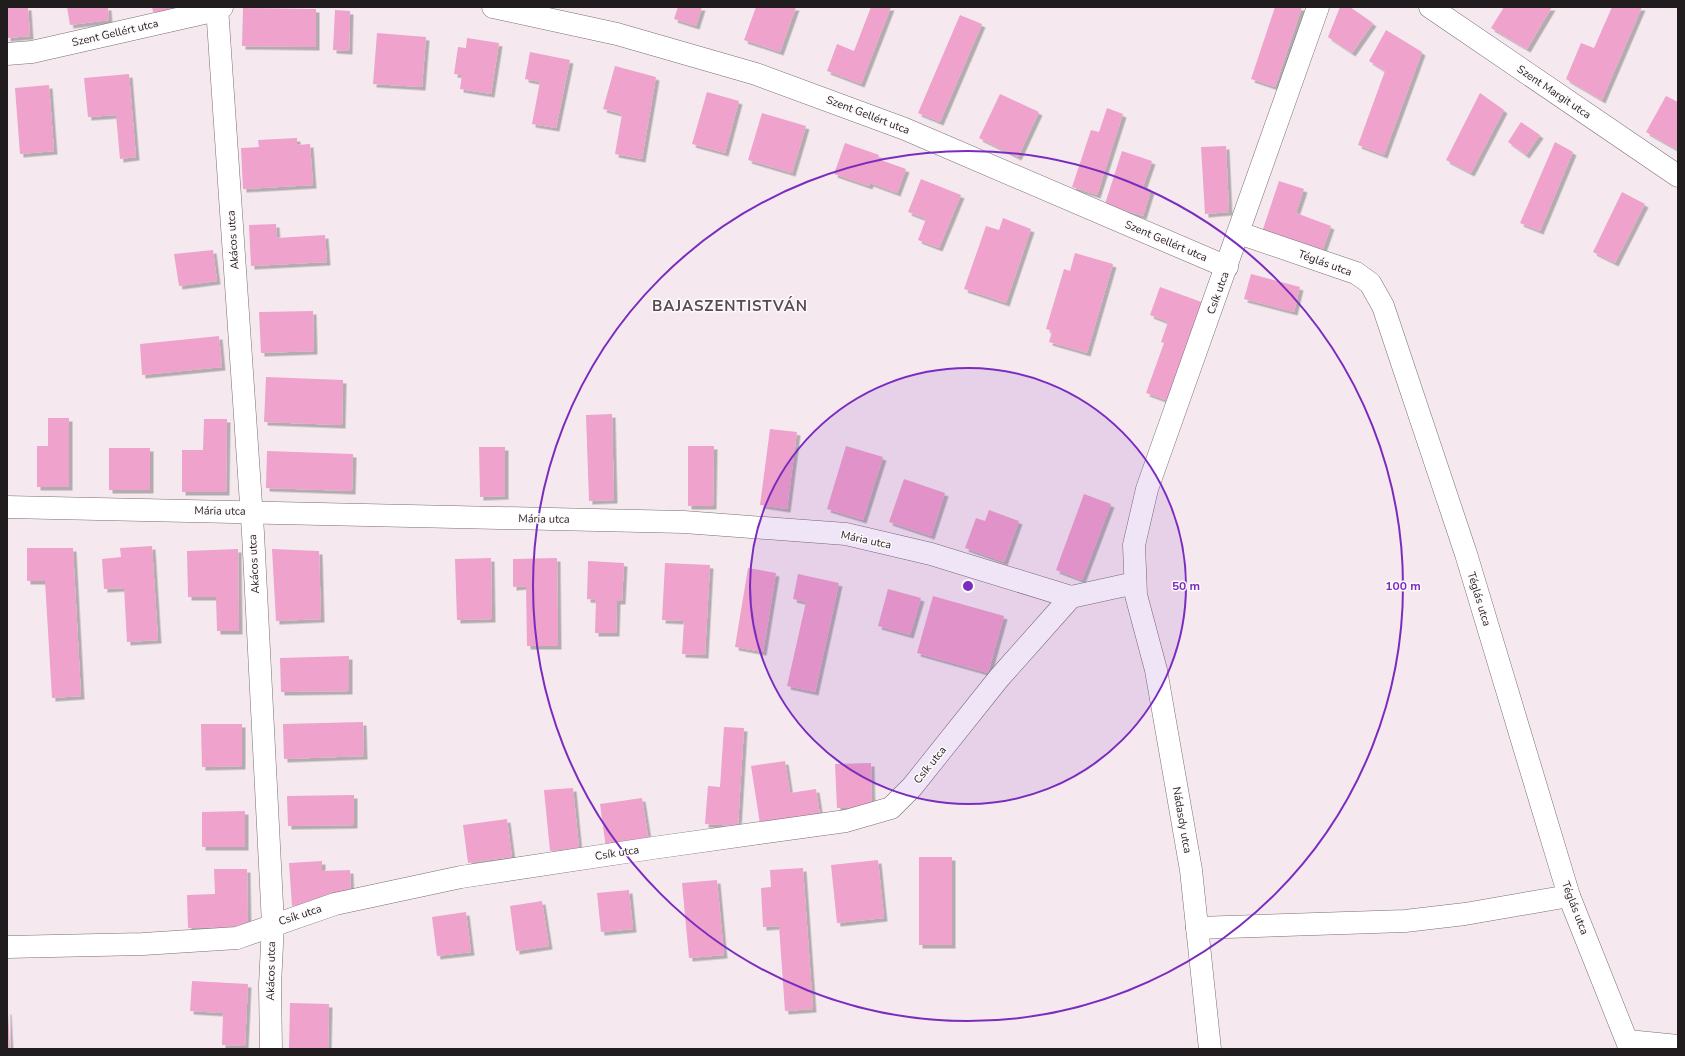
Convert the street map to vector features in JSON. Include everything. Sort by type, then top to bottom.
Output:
[{"type":"street","name":"Szent Gellért utca","points":[[493,7],[617,34],[756,74],[905,129],[1227,267]]},
{"type":"street","name":"Csík utca","points":[[1135,589],[1134,545],[1147,489],[1318,7]]},
{"type":"street","name":"Szent Margit utca","points":[[1430,7],[1678,176]]},
{"type":"street","name":"Szent Gellért utca","points":[[7,54],[32,52],[219,8]]},
{"type":"street","name":"Akácos utca","points":[[219,8],[251,512],[273,924],[270,985],[271,1049]]},
{"type":"street","name":"Téglás utca","points":[[1239,232],[1356,273],[1370,283],[1383,306],[1466,554],[1569,896],[1629,1045]]},
{"type":"street","name":"Mária utca","points":[[7,507],[684,522],[846,534],[931,554],[1071,597]]},
{"type":"street","points":[[1071,597],[1135,589]]},
{"type":"street","name":"Nádasdy utca","points":[[1135,589],[1156,670],[1191,870],[1210,1049]]},
{"type":"street","name":"Csík utca","points":[[7,947],[143,944],[237,938],[273,924],[335,904],[461,877],[645,849],[846,821],[891,808],[912,787],[999,678],[1071,597]]},
{"type":"street","points":[[1197,928],[1405,921],[1465,914],[1569,896]]},
{"type":"street","points":[[1629,1045],[1678,1046]]},
{"type":"building","points":[[7,7],[28,7],[30,36],[7,38]]},
{"type":"building","points":[[67,7],[108,7],[109,20],[70,25]]},
{"type":"building","points":[[152,7],[189,7],[189,9],[153,12]]},
{"type":"building","points":[[678,7],[702,7],[696,26],[674,19]]},
{"type":"building","points":[[756,7],[796,7],[780,52],[744,40]]},
{"type":"building","points":[[871,7],[891,7],[861,84],[827,71],[837,44],[854,51]]},
{"type":"building","points":[[1275,7],[1302,7],[1275,87],[1251,79]]},
{"type":"building","points":[[1340,7],[1350,7],[1373,23],[1352,53],[1328,37]]},
{"type":"building","points":[[1504,7],[1552,7],[1527,49],[1491,28]]},
{"type":"building","points":[[1612,7],[1642,7],[1602,100],[1566,79],[1581,43],[1594,48]]},
{"type":"building","points":[[243,8],[316,9],[316,47],[242,46]]},
{"type":"building","points":[[335,10],[350,11],[349,51],[333,50]]},
{"type":"building","points":[[960,15],[982,24],[940,122],[918,113]]},
{"type":"building","points":[[1386,30],[1422,52],[1384,155],[1358,145],[1385,71],[1369,61]]},
{"type":"building","points":[[377,33],[426,37],[422,87],[373,84]]},
{"type":"building","points":[[467,38],[499,43],[491,94],[460,89],[462,75],[454,74],[458,47],[466,48]]},
{"type":"building","points":[[530,52],[570,60],[556,128],[532,124],[540,82],[525,79]]},
{"type":"building","points":[[615,66],[656,77],[642,159],[615,154],[622,114],[603,109]]},
{"type":"building","points":[[129,74],[136,157],[120,159],[116,115],[88,117],[84,78]]},
{"type":"building","points":[[49,85],[54,151],[20,154],[15,88]]},
{"type":"building","points":[[707,92],[739,101],[725,153],[692,144]]},
{"type":"building","points":[[1480,93],[1504,110],[1471,173],[1446,160]]},
{"type":"building","points":[[1000,94],[1039,112],[1018,157],[979,138]]},
{"type":"building","points":[[1666,96],[1678,102],[1678,147],[1676,149],[1646,132]]},
{"type":"building","points":[[1107,108],[1123,114],[1097,195],[1072,187],[1091,130],[1099,132]]},
{"type":"building","points":[[762,113],[806,126],[792,173],[748,160]]},
{"type":"building","points":[[1521,122],[1540,135],[1526,155],[1508,142]]},
{"type":"building","points":[[297,138],[297,145],[310,144],[313,185],[243,189],[241,148],[259,147],[258,140]]},
{"type":"building","points":[[1555,142],[1573,152],[1540,231],[1520,223]]},
{"type":"building","points":[[845,143],[879,155],[878,159],[906,169],[897,193],[870,183],[869,186],[834,174]]},
{"type":"building","points":[[1226,146],[1229,212],[1205,214],[1201,147]]},
{"type":"building","points":[[1122,151],[1152,161],[1143,187],[1151,190],[1143,216],[1105,204]]},
{"type":"building","points":[[921,179],[961,195],[939,248],[918,240],[926,219],[908,212]]},
{"type":"building","points":[[1279,181],[1304,189],[1296,213],[1331,226],[1322,252],[1262,232]]},
{"type":"building","points":[[1622,192],[1645,204],[1615,263],[1593,252]]},
{"type":"building","points":[[1003,218],[1031,229],[1006,303],[964,289],[986,226],[999,230]]},
{"type":"building","points":[[276,224],[277,238],[325,235],[327,262],[251,266],[249,225]]},
{"type":"building","points":[[213,250],[217,281],[179,286],[174,254]]},
{"type":"building","points":[[1075,253],[1113,264],[1087,353],[1049,342],[1052,331],[1046,329],[1064,269],[1070,271]]},
{"type":"building","points":[[1251,274],[1300,287],[1294,312],[1244,299]]},
{"type":"building","points":[[1160,287],[1207,304],[1171,402],[1146,393],[1164,343],[1161,342],[1168,322],[1150,315]]},
{"type":"building","points":[[313,311],[314,351],[261,353],[259,312]]},
{"type":"building","points":[[219,336],[222,367],[142,375],[140,344]]},
{"type":"building","points":[[266,377],[343,380],[342,425],[264,422]]},
{"type":"building","points":[[612,414],[614,500],[589,501],[586,415]]},
{"type":"building","points":[[48,418],[69,418],[69,487],[37,487],[37,446],[48,446]]},
{"type":"building","points":[[204,419],[227,419],[226,492],[182,492],[182,450],[203,450]]},
{"type":"building","points":[[770,429],[797,432],[787,509],[760,505]]},
{"type":"building","points":[[688,446],[714,446],[713,506],[688,506]]},
{"type":"building","points":[[846,446],[883,457],[863,520],[827,509]]},
{"type":"building","points":[[479,447],[505,447],[505,496],[480,497]]},
{"type":"building","points":[[109,448],[150,448],[150,490],[109,490]]},
{"type":"building","points":[[267,451],[353,454],[352,491],[266,488]]},
{"type":"building","points":[[904,479],[945,493],[931,536],[889,522]]},
{"type":"building","points":[[1084,494],[1111,504],[1082,580],[1056,570]]},
{"type":"building","points":[[989,510],[1019,521],[1004,562],[965,548],[976,518],[985,521]]},
{"type":"building","points":[[152,546],[158,640],[127,642],[124,588],[104,589],[102,559],[121,557],[120,548]]},
{"type":"building","points":[[27,548],[73,548],[81,696],[52,698],[45,581],[27,581]]},
{"type":"building","points":[[238,549],[239,631],[217,631],[216,597],[188,597],[187,551]]},
{"type":"building","points":[[272,549],[319,551],[321,619],[276,621]]},
{"type":"building","points":[[491,558],[492,619],[457,620],[455,559]]},
{"type":"building","points":[[557,558],[558,646],[527,646],[526,586],[513,587],[513,559]]},
{"type":"building","points":[[588,561],[624,563],[622,601],[617,601],[616,633],[595,633],[596,600],[587,599]]},
{"type":"building","points":[[665,563],[710,565],[705,655],[682,654],[684,621],[662,620]]},
{"type":"building","points":[[748,568],[776,573],[763,652],[735,647]]},
{"type":"building","points":[[798,574],[839,583],[815,692],[787,686],[806,602],[793,599]]},
{"type":"building","points":[[888,589],[921,598],[910,635],[878,626]]},
{"type":"building","points":[[933,596],[1004,616],[988,673],[917,653]]},
{"type":"building","points":[[349,656],[349,691],[281,692],[280,658]]},
{"type":"building","points":[[363,722],[364,756],[284,759],[283,724]]},
{"type":"building","points":[[201,724],[242,724],[242,766],[202,767]]},
{"type":"building","points":[[724,727],[744,728],[738,826],[705,824],[708,786],[720,787]]},
{"type":"building","points":[[785,761],[790,793],[816,789],[820,815],[760,824],[751,766]]},
{"type":"building","points":[[871,763],[872,807],[837,808],[835,764]]},
{"type":"building","points":[[573,788],[579,848],[550,851],[544,790]]},
{"type":"building","points":[[354,795],[354,825],[288,826],[287,796]]},
{"type":"building","points":[[642,798],[649,842],[606,848],[600,804]]},
{"type":"building","points":[[245,811],[245,847],[202,847],[202,812]]},
{"type":"building","points":[[507,819],[512,857],[468,863],[463,825]]},
{"type":"building","points":[[919,857],[952,857],[952,945],[919,945]]},
{"type":"building","points":[[878,860],[884,918],[837,923],[831,865]]},
{"type":"building","points":[[322,861],[322,871],[350,870],[351,897],[292,906],[289,863]]},
{"type":"building","points":[[803,868],[813,1009],[785,1011],[779,926],[763,927],[761,888],[771,887],[770,870]]},
{"type":"building","points":[[214,869],[247,869],[248,927],[188,928],[187,895],[215,894]]},
{"type":"building","points":[[717,880],[724,955],[689,958],[682,883]]},
{"type":"building","points":[[629,890],[633,929],[601,932],[597,893]]},
{"type":"building","points":[[542,901],[549,946],[516,951],[510,906]]},
{"type":"building","points":[[466,912],[471,952],[437,956],[432,917]]},
{"type":"building","points":[[192,981],[248,984],[245,1046],[222,1045],[223,1013],[190,1011]]},
{"type":"building","points":[[290,1003],[329,1004],[328,1049],[289,1049]]},
{"type":"building","points":[[8,1011],[10,1049],[7,1049]]},
{"type":"district","name":"BAJASZENTISTVÁN","points":[[730,306]]}]
